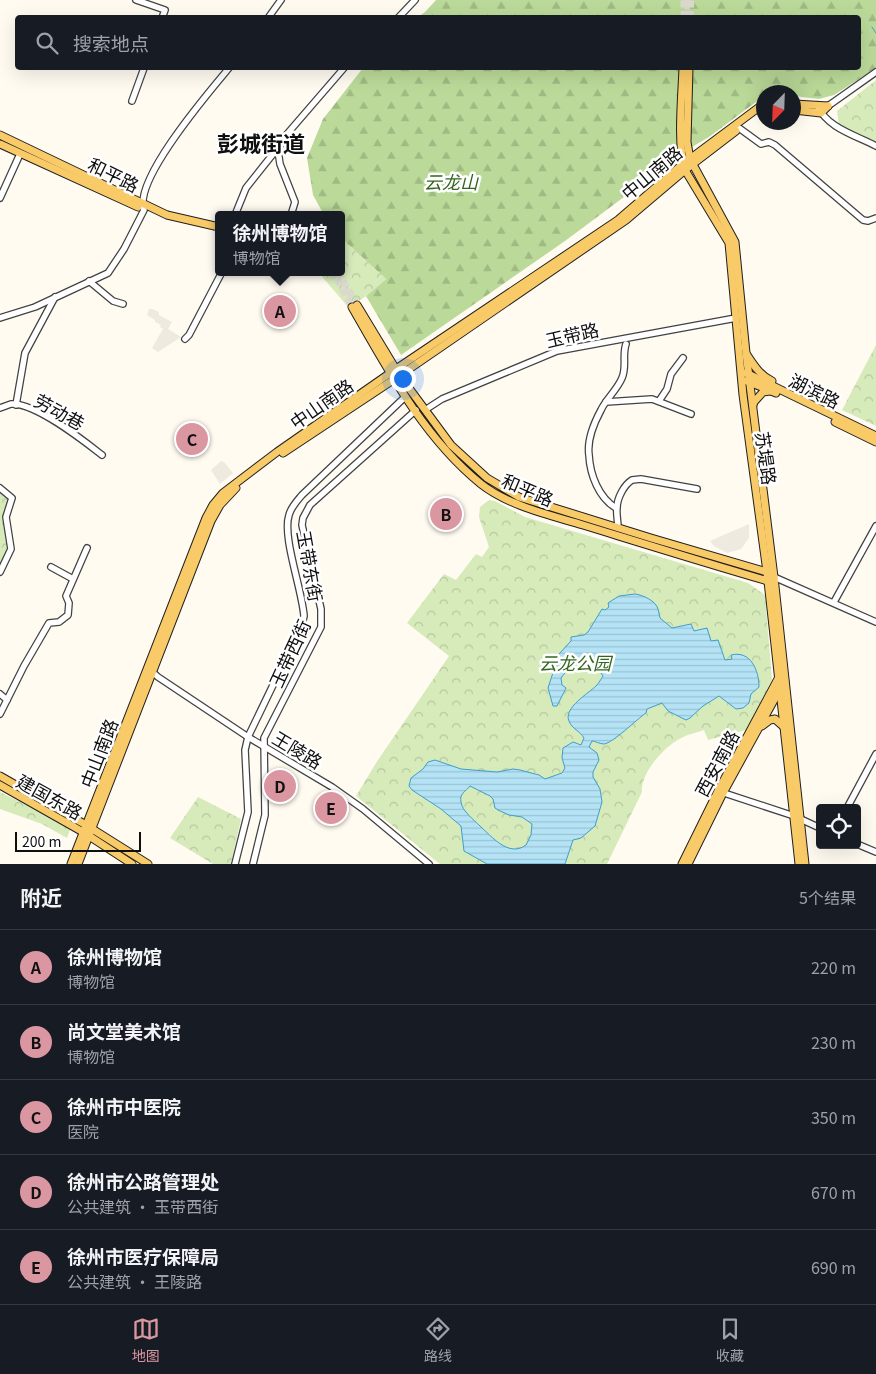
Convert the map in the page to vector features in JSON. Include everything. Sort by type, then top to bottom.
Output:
[{"type":"main road","name":"苏堤路","points":[[686,70],[686,142],[692,162],[735,242],[742,375],[767,572],[771,579]]},
{"type":"main road","name":"苏堤路","points":[[686,70],[681,144],[684,167],[729,243],[738,303]]},
{"type":"main road","points":[[801,104],[828,106]]},
{"type":"main road","points":[[801,111],[821,113],[828,106]]},
{"type":"main road","name":"中山南路","points":[[692,162],[756,110]]},
{"type":"main road","name":"中山南路","points":[[71,864],[87,830],[213,504],[225,491],[277,452],[395,374],[618,220],[684,167],[756,115]]},
{"type":"main road","name":"和平路","points":[[0,135],[165,219],[215,231]]},
{"type":"main road","name":"和平路","points":[[0,144],[143,207],[215,226]]},
{"type":"main road","name":"和平路","points":[[355,306],[395,374],[405,397],[445,450],[482,485],[516,504],[771,579]]},
{"type":"main road","name":"苏堤路","points":[[738,315],[749,378],[798,818],[798,864]]},
{"type":"main road","points":[[746,353],[753,365],[766,378],[783,387],[795,397]]},
{"type":"main road","name":"和平路","points":[[395,374],[451,445],[487,478],[520,497],[767,572]]},
{"type":"main road","points":[[742,375],[749,378]]},
{"type":"main road","name":"湖滨路","points":[[749,378],[876,442]]},
{"type":"main road","name":"湖滨路","points":[[749,378],[795,397],[876,436]]},
{"type":"main road","points":[[752,406],[763,392],[773,391]]},
{"type":"main road","name":"苏堤路","points":[[782,678],[780,690],[784,726],[805,864]]},
{"type":"main road","name":"西安南路","points":[[682,864],[782,678]]},
{"type":"main road","name":"西安南路","points":[[688,864],[721,792],[780,690]]},
{"type":"main road","points":[[759,727],[775,719],[784,726]]},
{"type":"main road","name":"建国东路","points":[[0,776],[87,830]]},
{"type":"main road","name":"建国东路","points":[[0,785],[87,830]]},
{"type":"main road","name":"中山南路","points":[[78,864],[87,830]]},
{"type":"main road","points":[[87,830],[132,864]]},
{"type":"main road","points":[[87,830],[148,864]]},
{"type":"street","points":[[136,0],[165,10],[163,15]]},
{"type":"street","points":[[270,15],[281,0]]},
{"type":"street","points":[[401,15],[415,0]]},
{"type":"street","points":[[132,101],[143,70]]},
{"type":"street","points":[[0,318],[35,307],[108,273],[124,249],[143,207],[144,193],[155,170],[178,131],[227,70]]},
{"type":"street","points":[[292,211],[295,202],[280,164],[278,151],[281,141],[342,70]]},
{"type":"street","points":[[828,106],[876,72]]},
{"type":"street","points":[[817,105],[821,113],[832,124],[876,146]]},
{"type":"street","points":[[739,128],[760,144],[769,142],[775,145],[863,220],[868,221],[876,218]]},
{"type":"street","points":[[0,198],[20,154]]},
{"type":"street","points":[[237,211],[246,188],[273,154]]},
{"type":"street","points":[[185,339],[189,336],[220,276]]},
{"type":"street","points":[[89,281],[113,301],[123,304]]},
{"type":"street","points":[[16,405],[25,353],[56,297]]},
{"type":"street","name":"玉带路","points":[[425,410],[442,399],[557,351],[738,315]]},
{"type":"street","points":[[618,528],[619,517],[616,508],[600,493],[589,456],[592,432],[597,418],[625,370],[624,356],[626,344]]},
{"type":"street","points":[[658,401],[683,358]]},
{"type":"street","name":"玉带东街","points":[[235,864],[248,812],[245,750],[302,625],[304,616],[287,530],[289,514],[294,504],[302,495],[405,397]]},
{"type":"street","points":[[606,402],[626,402],[645,398],[691,414]]},
{"type":"street","name":"劳动巷","points":[[0,408],[12,404],[35,410],[76,434],[102,456]]},
{"type":"street","name":"玉带西街","points":[[253,864],[265,815],[262,745],[264,738],[321,627],[321,609],[302,525],[306,511],[310,505],[416,410]]},
{"type":"street","points":[[616,508],[621,494],[632,480],[640,479],[697,488]]},
{"type":"street","points":[[0,489],[12,498],[6,517],[11,549],[0,572]]},
{"type":"street","points":[[834,602],[876,526]]},
{"type":"street","points":[[0,714],[49,623],[59,622],[68,615],[69,603],[66,596],[87,548]]},
{"type":"street","points":[[51,567],[73,579]]},
{"type":"street","name":"和平路","points":[[771,579],[834,602],[876,622]]},
{"type":"street","name":"王陵路","points":[[149,669],[158,678],[250,738],[332,787],[363,809],[429,864]]},
{"type":"street","points":[[0,694],[7,700]]},
{"type":"street","points":[[849,804],[876,754]]},
{"type":"street","points":[[721,792],[798,818],[816,826]]},
{"type":"street","points":[[861,846],[876,852]]},
{"type":"green space","name":"云龙山","points":[[436,0],[876,0],[876,68],[834,95],[819,99],[801,97],[801,85],[756,85],[756,102],[709,137],[666,162],[640,185],[565,241],[401,355],[366,296],[386,279],[345,242],[345,211],[322,211],[313,195],[307,158],[323,119],[361,70],[861,70],[861,15],[421,15]]},
{"type":"green space","points":[[876,80],[876,150],[840,133],[837,111]]},
{"type":"green space","points":[[345,242],[386,279],[349,308],[321,276],[345,276]]},
{"type":"green space","points":[[876,345],[876,426],[842,410]]},
{"type":"green space","points":[[0,491],[10,501],[5,524],[9,548],[0,567]]},
{"type":"green space","name":"云龙公园","points":[[489,500],[495,501],[525,517],[748,583],[765,595],[772,680],[746,730],[708,740],[704,730],[681,738],[668,747],[649,769],[642,785],[642,792],[607,864],[440,864],[356,796],[376,763],[449,656],[407,623],[444,574],[456,580],[476,554],[482,557],[489,547],[479,517],[480,507]]},
{"type":"green space","points":[[0,792],[71,827],[67,838],[42,824],[0,809]]},
{"type":"green space","points":[[198,797],[241,819],[231,864],[213,864],[170,838]]},
{"type":"shaded area","points":[[149,309],[159,312],[159,315],[172,322],[168,329],[181,337],[158,352],[152,348],[163,329],[160,327],[161,325],[147,315]]},
{"type":"shaded area","points":[[221,461],[233,473],[220,484],[211,470]]},
{"type":"shaded area","points":[[749,524],[749,538],[741,549],[727,553],[714,546],[710,541]]},
{"type":"water","name":"云龙公园","points":[[635,594],[649,599],[657,606],[660,618],[672,628],[691,624],[694,631],[707,628],[711,641],[718,640],[725,660],[732,659],[731,655],[738,654],[749,659],[755,669],[759,687],[751,694],[749,703],[743,708],[736,709],[719,696],[686,720],[668,711],[662,703],[647,709],[646,713],[608,743],[602,744],[592,741],[589,747],[597,753],[599,760],[593,772],[593,777],[600,789],[602,802],[595,826],[581,838],[573,840],[565,864],[487,864],[464,851],[461,826],[441,809],[412,790],[409,786],[411,778],[423,769],[428,762],[435,760],[461,769],[497,772],[513,769],[520,770],[539,775],[545,779],[562,773],[565,768],[562,758],[563,748],[573,742],[581,745],[584,738],[570,724],[568,716],[570,711],[578,701],[596,686],[603,676],[593,660],[589,659],[582,663],[576,658],[561,678],[562,685],[566,688],[557,706],[553,706],[548,688],[559,654],[571,641],[571,637],[584,635],[588,632],[602,609],[605,610],[609,607],[608,603],[619,596]],"holes":[[[470,786],[493,799],[495,808],[509,815],[522,817],[532,824],[531,835],[526,845],[513,849],[501,844],[489,835],[466,812],[462,805],[461,797]]]},
{"type":"waterway","points":[[872,27],[876,33]]},
{"type":"tunnel","points":[[684,0],[684,15]]},
{"type":"tunnel","points":[[687,0],[687,15]]},
{"type":"tunnel","points":[[690,15],[691,0]]},
{"type":"tunnel","points":[[334,276],[352,307]]},
{"type":"tunnel","points":[[340,276],[357,305]]},
{"type":"place","name":"徐州博物馆","points":[[280,311]]},
{"type":"place","name":"徐州市中医院","points":[[192,439]]},
{"type":"place","name":"尚文堂美术馆","points":[[446,514]]},
{"type":"place","name":"徐州市公路管理处","points":[[280,786]]},
{"type":"place","name":"徐州市医疗保障局","points":[[331,808]]},
{"type":"district","name":"彭城街道","points":[[261,142]]}]
